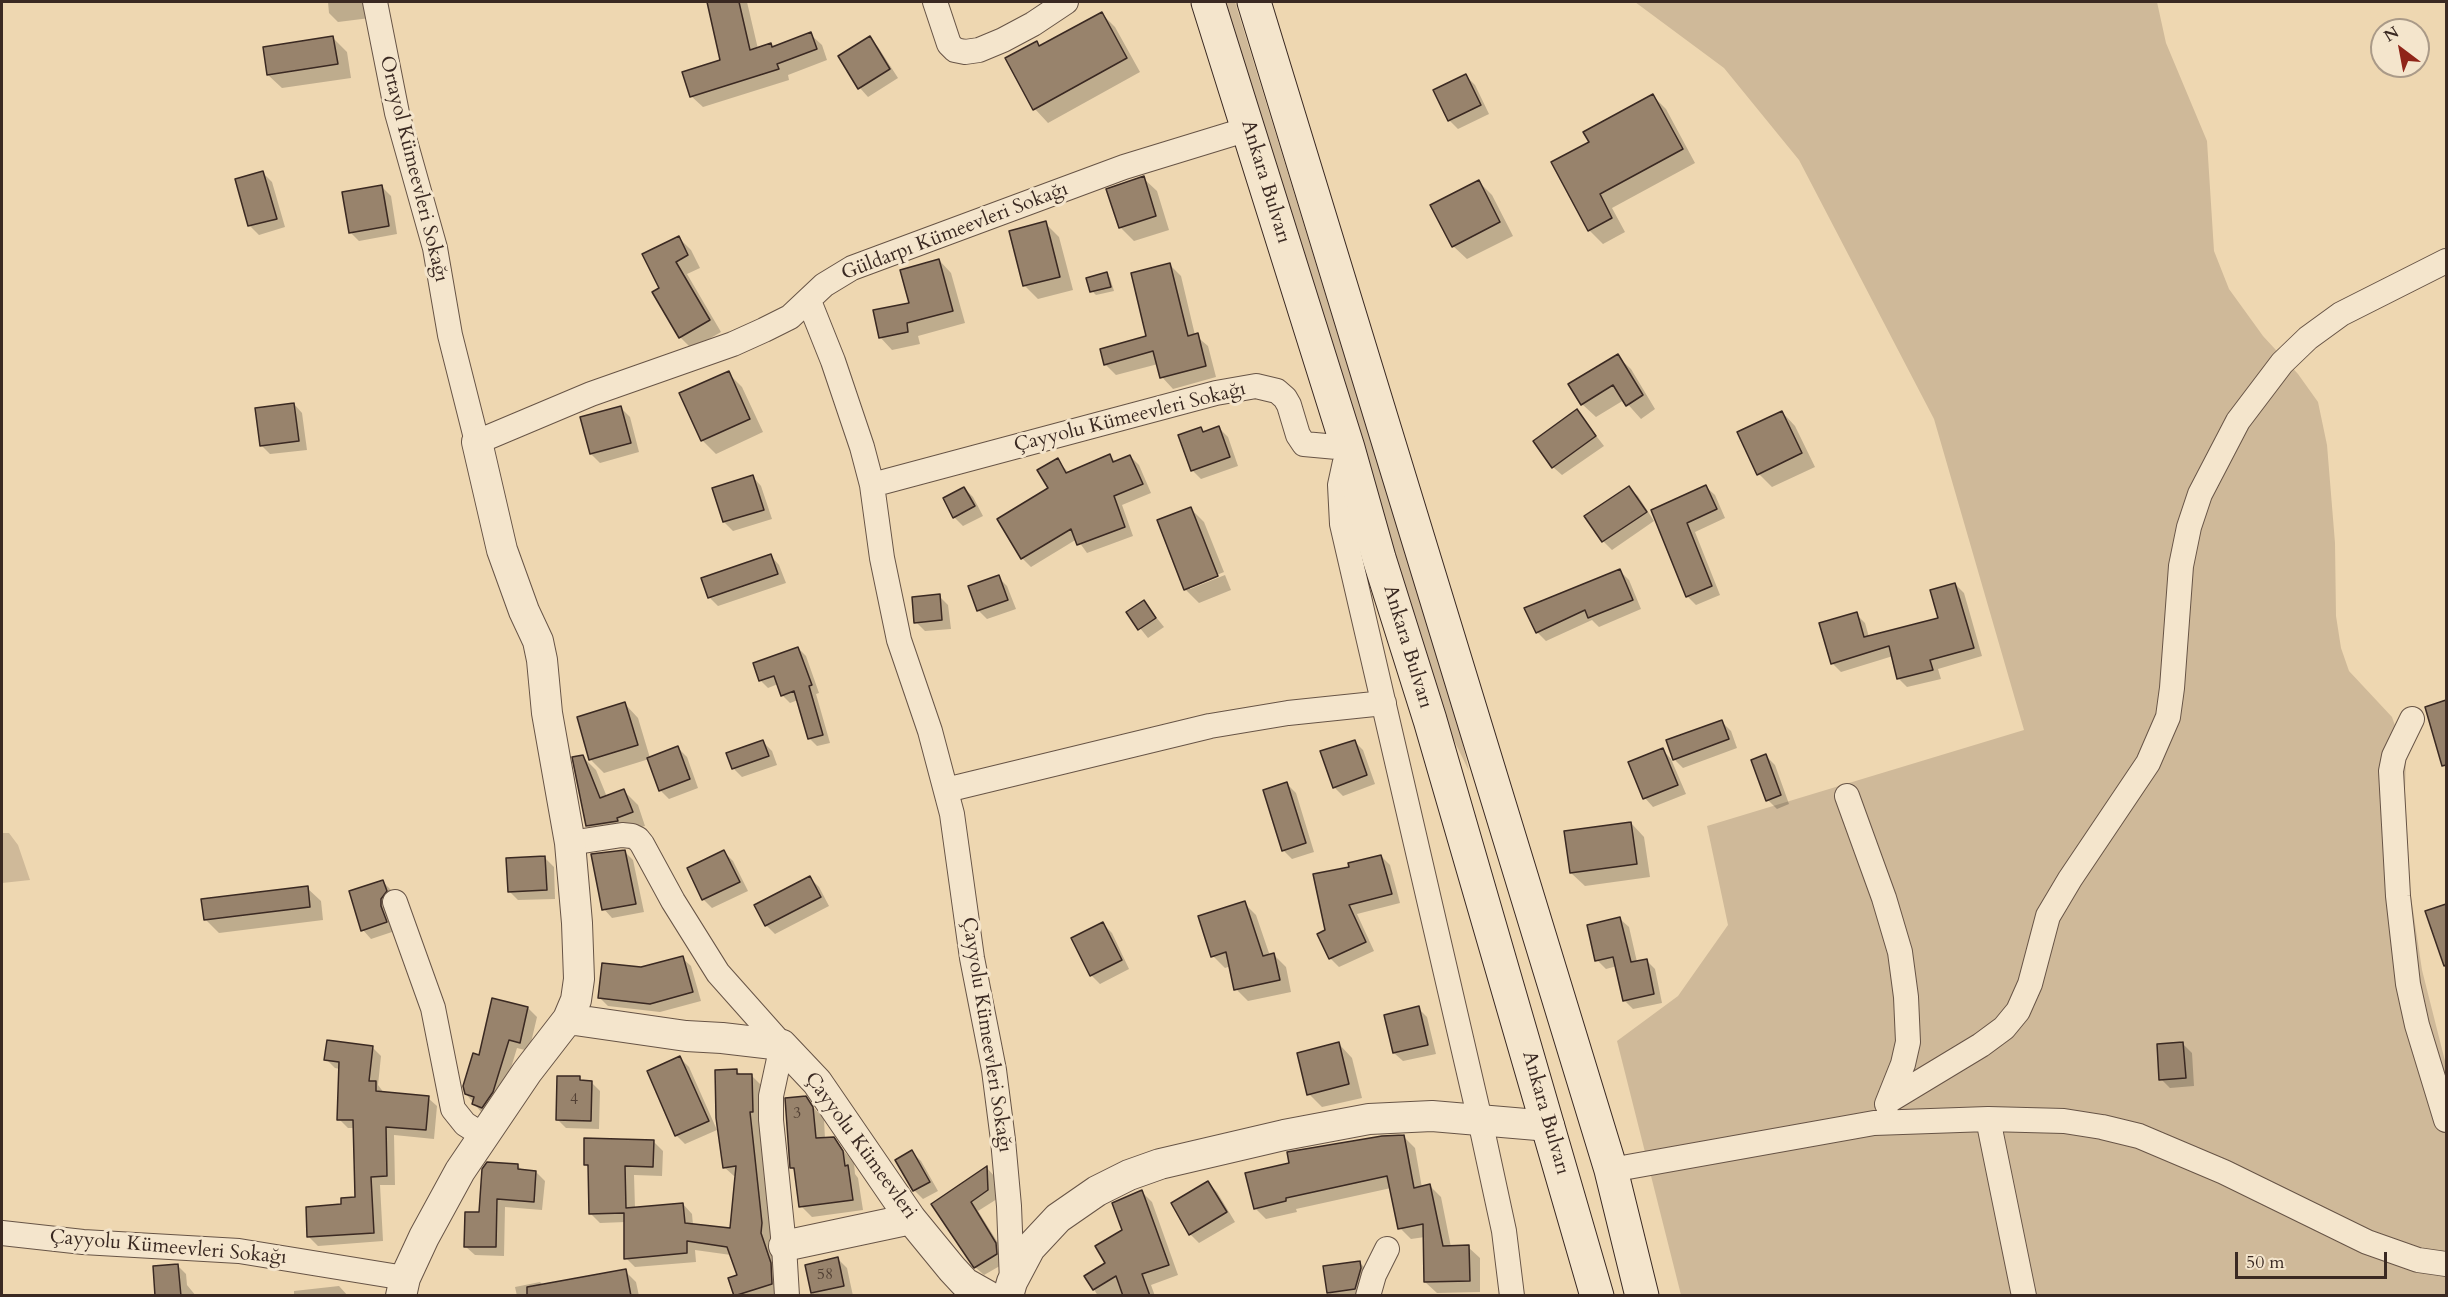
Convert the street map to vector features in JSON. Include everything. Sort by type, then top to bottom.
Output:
[{"type":"main road","name":"Ankara Bulvarı","points":[[1208,2],[1348,448],[1549,1126],[1596,1296]]},
{"type":"main road","points":[[1254,2],[1611,1170],[1642,1296]]},
{"type":"main road","points":[[1549,1126],[1611,1170]]},
{"type":"street","name":"Ortayol Kümeevleri Sokağı","points":[[375,2],[397,112],[435,248],[450,335],[477,442]]},
{"type":"street","points":[[935,2],[949,44],[955,50],[965,52],[979,50],[1003,39],[1033,24],[1066,2]]},
{"type":"street","name":"Güldarpı Kümeevleri Sokağı","points":[[477,442],[601,390],[733,344],[790,317],[824,285],[852,268],[1124,167],[1248,129]]},
{"type":"street","points":[[1890,1100],[1981,1045],[2004,1028],[2018,1011],[2030,984],[2048,916],[2070,879],[2148,763],[2168,717],[2180,577],[2189,527],[2200,494],[2238,421],[2282,363],[2308,338],[2341,314],[2446,261]]},
{"type":"street","name":"Çayyolu Kümeevleri Sokağı","points":[[809,301],[848,404],[872,485],[882,558],[899,640],[930,731],[952,814],[972,958],[1004,1140],[1009,1206],[1003,1291]]},
{"type":"street","name":"Çayyolu Kümeevleri Sokağı","points":[[872,485],[1216,393],[1256,386],[1277,391],[1285,398],[1298,435],[1304,444],[1348,448]]},
{"type":"street","name":"Çayyolu Kümeevleri Sokağı","points":[[2,1233],[83,1242],[239,1251],[403,1287],[424,1237],[460,1172],[527,1072],[568,1019],[576,1000],[579,979],[578,923],[570,843],[547,713],[540,650],[502,550],[477,442]]},
{"type":"street","points":[[1348,448],[1340,485],[1342,524],[1480,1120],[1504,1231],[1512,1296]]},
{"type":"street","points":[[946,790],[1210,726],[1288,713],[1384,703]]},
{"type":"street","points":[[2412,720],[2394,756],[2391,771],[2398,896],[2407,974],[2417,1025],[2446,1120]]},
{"type":"street","points":[[1846,796],[1884,898],[1900,952],[1906,997],[1908,1042],[1903,1064],[1890,1100],[1874,1123]]},
{"type":"street","points":[[570,843],[622,835],[638,839],[718,973],[782,1045]]},
{"type":"street","points":[[395,902],[428,988],[439,1032],[453,1109],[465,1124],[484,1136]]},
{"type":"street","points":[[568,1019],[686,1036],[782,1045]]},
{"type":"street","points":[[782,1045],[771,1096],[787,1296]]},
{"type":"street","name":"Çayyolu Kümeevleri","points":[[782,1045],[817,1082],[911,1219],[965,1283],[1003,1291]]},
{"type":"street","points":[[1003,1291],[1030,1248],[1058,1218],[1097,1191],[1150,1168],[1234,1146],[1369,1119],[1432,1116],[1549,1126]]},
{"type":"street","points":[[1611,1170],[1874,1123],[1988,1119],[2064,1121],[2139,1136],[2224,1172],[2367,1242],[2418,1260],[2446,1263]]},
{"type":"street","points":[[1988,1119],[2024,1296]]},
{"type":"street","points":[[784,1246],[911,1219]]},
{"type":"street","points":[[1368,1296],[1374,1275],[1387,1249]]},
{"type":"shaded area","points":[[1225,2],[1235,2],[1458,724],[1469,771],[1448,728]]},
{"type":"shaded area","points":[[1635,2],[2157,2],[2166,43],[2207,141],[2214,251],[2229,289],[2263,336],[2298,374],[2318,402],[2327,445],[2335,543],[2336,616],[2341,648],[2349,671],[2392,717],[2406,757],[2405,792],[2410,890],[2422,970],[2446,1065],[2446,1295],[1681,1295],[1617,1041],[1678,996],[1728,925],[1707,826],[2024,730],[1934,419],[1799,160],[1724,68]]},
{"type":"shaded area","points":[[2,833],[9,833],[18,845],[30,880],[2,883]]},
{"type":"building","points":[[707,2],[739,2],[750,50],[771,43],[772,47],[811,32],[817,49],[777,64],[779,69],[690,97],[682,72],[720,60]]},
{"type":"building","points":[[1102,12],[1127,58],[1033,110],[1005,58],[1037,41],[1039,46]]},
{"type":"building","points":[[333,36],[338,64],[267,75],[263,47]]},
{"type":"building","points":[[870,36],[890,69],[858,89],[838,56]]},
{"type":"building","points":[[1466,74],[1481,105],[1448,121],[1433,90]]},
{"type":"building","points":[[1653,94],[1683,149],[1600,194],[1612,218],[1588,231],[1551,162],[1589,142],[1583,132]]},
{"type":"building","points":[[263,171],[277,219],[248,226],[235,179]]},
{"type":"building","points":[[1144,176],[1156,216],[1119,228],[1106,189]]},
{"type":"building","points":[[1479,180],[1500,222],[1452,247],[1430,205]]},
{"type":"building","points":[[382,185],[389,226],[349,233],[342,192]]},
{"type":"building","points":[[1046,221],[1060,277],[1023,286],[1009,231]]},
{"type":"building","points":[[679,236],[688,255],[676,262],[710,320],[679,338],[652,292],[659,288],[642,254]]},
{"type":"building","points":[[939,259],[953,311],[907,323],[908,332],[879,338],[873,310],[909,303],[900,270]]},
{"type":"building","points":[[1170,263],[1188,336],[1198,333],[1206,366],[1160,378],[1153,351],[1104,365],[1100,349],[1146,336],[1131,273]]},
{"type":"building","points":[[1107,272],[1111,287],[1090,292],[1086,278]]},
{"type":"building","points":[[1618,354],[1643,395],[1626,406],[1613,385],[1581,405],[1568,384]]},
{"type":"building","points":[[729,371],[750,419],[701,441],[679,393]]},
{"type":"building","points":[[294,403],[299,441],[260,446],[255,408]]},
{"type":"building","points":[[621,406],[631,443],[590,454],[580,417]]},
{"type":"building","points":[[1577,409],[1596,436],[1552,468],[1533,441]]},
{"type":"building","points":[[1782,411],[1802,453],[1757,475],[1737,432]]},
{"type":"building","points":[[1219,426],[1230,457],[1191,471],[1178,435],[1201,427],[1203,432]]},
{"type":"building","points":[[1110,454],[1113,462],[1130,455],[1143,484],[1114,496],[1125,527],[1077,545],[1071,529],[1021,559],[997,519],[1048,488],[1037,470],[1058,458],[1066,473]]},
{"type":"building","points":[[753,475],[764,510],[723,522],[712,488]]},
{"type":"building","points":[[1706,485],[1717,509],[1687,523],[1712,586],[1686,597],[1651,510]]},
{"type":"building","points":[[1629,486],[1647,512],[1602,542],[1584,516]]},
{"type":"building","points":[[964,487],[975,506],[953,518],[943,498]]},
{"type":"building","points":[[1191,507],[1218,576],[1184,590],[1157,520]]},
{"type":"building","points":[[771,554],[778,574],[708,598],[701,578]]},
{"type":"building","points":[[1620,569],[1633,600],[1588,618],[1585,610],[1536,633],[1524,608]]},
{"type":"building","points":[[999,575],[1008,600],[977,611],[968,586]]},
{"type":"building","points":[[1955,583],[1974,648],[1930,660],[1933,670],[1897,679],[1889,646],[1831,664],[1819,623],[1857,612],[1864,637],[1938,618],[1930,590]]},
{"type":"building","points":[[940,594],[942,620],[914,623],[912,597]]},
{"type":"building","points":[[1144,600],[1156,618],[1138,630],[1126,612]]},
{"type":"building","points":[[798,647],[812,685],[809,686],[823,735],[808,739],[794,691],[781,696],[774,676],[759,681],[753,663]]},
{"type":"building","points":[[2446,700],[2446,765],[2442,766],[2425,707]]},
{"type":"building","points":[[625,702],[638,745],[589,760],[577,717]]},
{"type":"building","points":[[1722,720],[1729,739],[1673,760],[1666,740]]},
{"type":"building","points":[[763,740],[769,756],[732,769],[726,753]]},
{"type":"building","points":[[1355,740],[1367,775],[1333,788],[1320,751]]},
{"type":"building","points":[[678,746],[690,779],[659,791],[647,758]]},
{"type":"building","points":[[1663,748],[1678,785],[1643,799],[1628,762]]},
{"type":"building","points":[[1766,754],[1781,795],[1766,801],[1751,760]]},
{"type":"building","points":[[583,755],[600,798],[624,789],[633,812],[617,818],[618,821],[586,826],[572,757]]},
{"type":"building","points":[[1287,782],[1306,843],[1282,851],[1263,790]]},
{"type":"building","points":[[1631,822],[1637,864],[1570,873],[1564,831]]},
{"type":"building","points":[[625,850],[636,904],[602,910],[591,854]]},
{"type":"building","points":[[724,850],[740,882],[702,900],[687,868]]},
{"type":"building","points":[[1381,855],[1392,894],[1349,905],[1366,942],[1329,959],[1317,934],[1325,930],[1313,874],[1349,867],[1348,863]]},
{"type":"building","points":[[545,856],[547,890],[508,892],[506,858]]},
{"type":"building","points":[[810,876],[821,897],[765,926],[754,905]]},
{"type":"building","points":[[383,880],[387,891],[381,899],[381,906],[387,922],[361,931],[349,891]]},
{"type":"building","points":[[308,886],[310,907],[204,920],[201,899]]},
{"type":"building","points":[[1245,901],[1263,956],[1274,953],[1280,980],[1234,990],[1226,952],[1211,957],[1198,916]]},
{"type":"building","points":[[2446,904],[2446,965],[2444,966],[2425,911]]},
{"type":"building","points":[[1620,917],[1631,962],[1647,959],[1654,994],[1623,1001],[1613,957],[1595,961],[1587,925]]},
{"type":"building","points":[[1103,922],[1122,960],[1090,976],[1071,938]]},
{"type":"building","points":[[683,956],[693,992],[650,1004],[598,998],[602,963],[641,967]]},
{"type":"building","points":[[492,998],[528,1007],[520,1043],[509,1040],[493,1092],[482,1108],[472,1104],[474,1097],[465,1094],[463,1086],[473,1053],[479,1055]]},
{"type":"building","points":[[1419,1006],[1428,1045],[1393,1053],[1384,1015]]},
{"type":"building","points":[[327,1040],[373,1046],[369,1081],[376,1081],[376,1091],[429,1096],[426,1130],[386,1127],[387,1176],[371,1177],[374,1233],[307,1237],[306,1207],[341,1204],[341,1198],[355,1197],[353,1120],[337,1120],[339,1062],[324,1060]]},
{"type":"building","points":[[1339,1042],[1349,1084],[1307,1095],[1297,1053]]},
{"type":"building","points":[[2183,1042],[2186,1078],[2159,1080],[2157,1044]]},
{"type":"building","points":[[680,1056],[709,1121],[675,1136],[647,1071]]},
{"type":"building","points":[[737,1069],[737,1074],[752,1074],[753,1112],[750,1112],[762,1223],[761,1233],[771,1263],[772,1284],[734,1296],[728,1278],[737,1275],[727,1247],[687,1241],[687,1253],[624,1259],[624,1213],[589,1214],[588,1165],[584,1165],[584,1138],[654,1140],[653,1167],[625,1166],[626,1208],[683,1203],[685,1223],[730,1228],[736,1166],[723,1168],[716,1118],[715,1070]]},
{"type":"building","points":[[557,1076],[580,1076],[580,1080],[592,1081],[591,1121],[556,1120]]},
{"type":"building","points":[[806,1096],[813,1107],[816,1138],[834,1137],[843,1151],[845,1166],[848,1165],[853,1200],[799,1207],[794,1168],[790,1168],[785,1098]]},
{"type":"building","points":[[1404,1135],[1414,1188],[1430,1184],[1443,1246],[1469,1245],[1470,1281],[1424,1282],[1423,1224],[1398,1229],[1387,1176],[1286,1198],[1286,1201],[1254,1209],[1245,1173],[1289,1163],[1287,1152],[1382,1136]]},
{"type":"building","points":[[912,1150],[930,1182],[913,1191],[895,1160]]},
{"type":"building","points":[[487,1162],[518,1164],[518,1169],[536,1171],[534,1202],[497,1199],[496,1247],[464,1247],[465,1212],[479,1212],[482,1169]]},
{"type":"building","points":[[987,1166],[988,1190],[971,1202],[996,1243],[997,1254],[974,1268],[931,1204]]},
{"type":"building","points":[[1208,1181],[1227,1212],[1189,1235],[1171,1203]]},
{"type":"building","points":[[1142,1190],[1169,1265],[1142,1274],[1150,1296],[1123,1296],[1116,1276],[1093,1290],[1084,1276],[1105,1263],[1095,1246],[1122,1230],[1112,1203]]},
{"type":"building","points":[[838,1257],[844,1286],[811,1293],[805,1265]]},
{"type":"building","points":[[1360,1261],[1361,1268],[1355,1289],[1327,1293],[1323,1266]]},
{"type":"building","points":[[178,1264],[181,1296],[155,1296],[153,1266]]},
{"type":"building","points":[[626,1269],[631,1296],[527,1296],[527,1287]]}]
